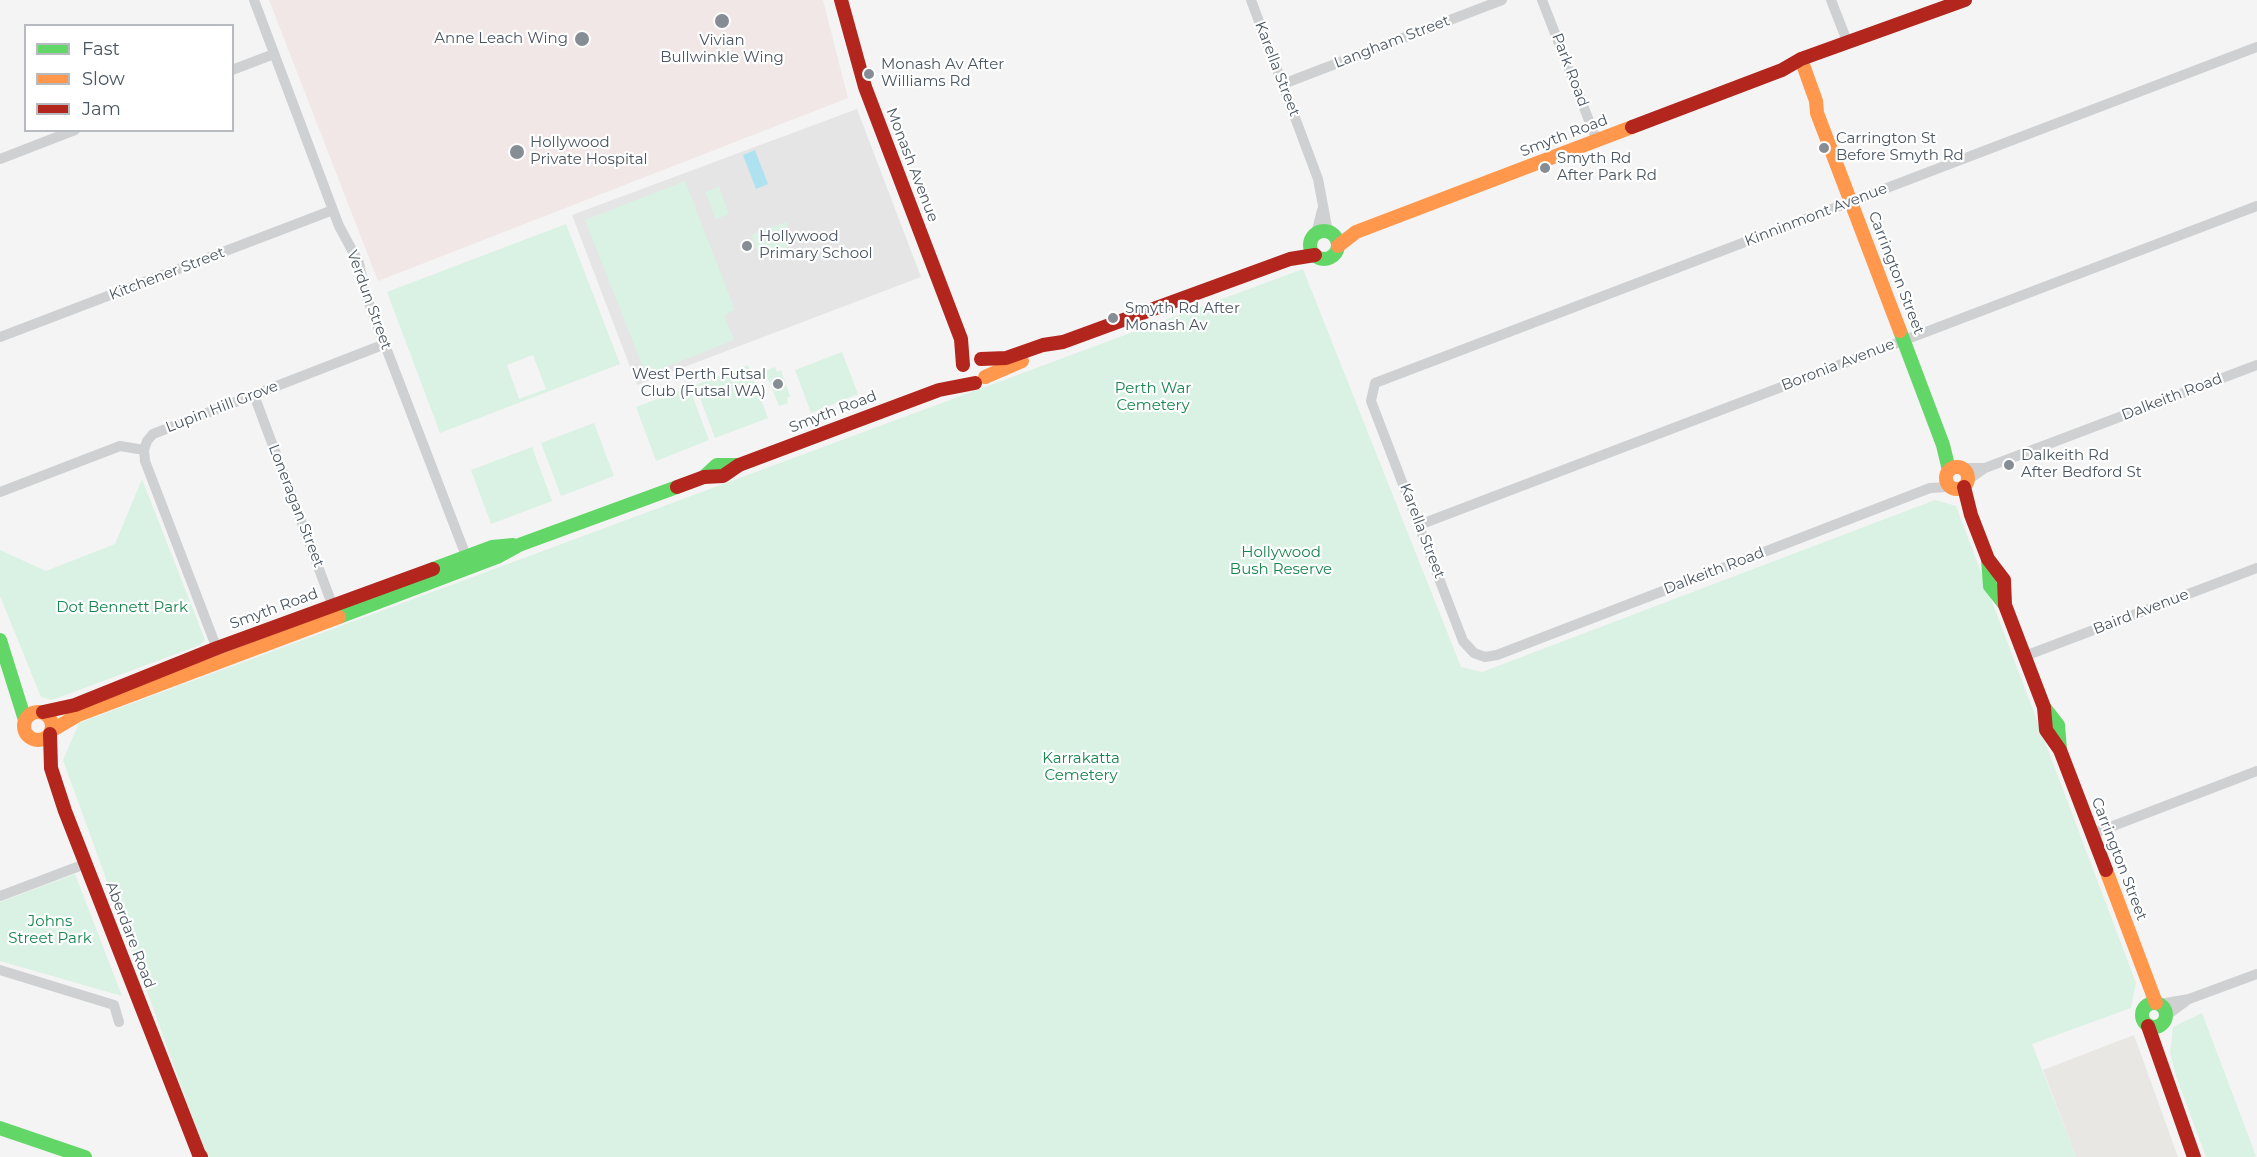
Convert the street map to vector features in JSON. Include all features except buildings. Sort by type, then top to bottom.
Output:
[{"type":"main road","name":"Monash Avenue","points":[[841,0],[865,87],[961,339],[962,366]]},
{"type":"main road","name":"Smyth Road","points":[[980,359],[1006,358],[1043,345],[1063,342],[1290,259],[1323,241],[1356,232],[1965,0]]},
{"type":"main road","name":"Smyth Road","points":[[1795,65],[1847,41],[1889,29]]},
{"type":"main road","name":"Carrington Street","points":[[1795,65],[1809,102],[1817,113],[1988,559],[1990,586],[2005,605],[2044,707],[2046,730],[2060,750],[2146,980],[2156,1013],[2160,1058],[2194,1157]]},
{"type":"main road","name":"Monash Avenue","points":[[961,339],[980,359]]},
{"type":"main road","name":"Smyth Road","points":[[42,712],[75,705],[217,648],[335,611],[704,477],[723,476],[739,465],[939,390],[980,380],[1047,353],[1063,342]]},
{"type":"main road","points":[[968,359],[980,359],[987,368],[980,380],[965,378],[962,366],[968,359]]},
{"type":"main road","name":"Smyth Road","points":[[939,390],[962,366]]},
{"type":"main road","name":"Smyth Road","points":[[50,733],[78,715],[222,662],[335,611]]},
{"type":"main road","points":[[0,640],[9,662],[25,720],[26,733],[33,739],[40,740],[50,733],[52,722],[42,712],[9,662]]},
{"type":"main road","points":[[25,720],[33,712],[42,712]]},
{"type":"main road","name":"Aberdare Road","points":[[50,733],[51,768]]},
{"type":"main road","name":"Aberdare Road","points":[[33,739],[51,768],[85,864],[197,1156]]},
{"type":"main road","points":[[0,1128],[85,1157]]},
{"type":"street","name":"Verdun Street","points":[[254,0],[333,210],[359,262],[365,293],[468,562]]},
{"type":"street","name":"Karella Street","points":[[1251,0],[1318,179],[1323,207],[1323,241]]},
{"type":"street","name":"Langham Street","points":[[1283,84],[1502,0]]},
{"type":"street","name":"Park Road","points":[[1542,0],[1597,141]]},
{"type":"street","points":[[1831,0],[1847,41]]},
{"type":"street","name":"Kinninmont Avenue","points":[[1375,383],[2257,47]]},
{"type":"street","points":[[234,69],[274,54]]},
{"type":"street","points":[[0,159],[70,132]]},
{"type":"street","name":"Boronia Avenue","points":[[1419,525],[2257,206]]},
{"type":"street","name":"Kitchener Street","points":[[0,338],[333,210]]},
{"type":"street","name":"Lupin Hill Grove","points":[[144,450],[153,434],[385,344]]},
{"type":"street","name":"Dalkeith Road","points":[[1497,655],[2257,365]]},
{"type":"street","name":"Karella Street","points":[[1375,383],[1371,401],[1464,641],[1474,653],[1485,657],[1497,655]]},
{"type":"street","name":"Loneragan Street","points":[[254,395],[335,611]]},
{"type":"street","points":[[0,492],[120,446],[144,450],[145,461],[222,662]]},
{"type":"street","name":"Baird Avenue","points":[[2025,656],[2257,568]]},
{"type":"street","points":[[2092,834],[2257,771]]},
{"type":"street","points":[[0,896],[85,864]]},
{"type":"street","points":[[0,970],[114,1005],[119,1022]]},
{"type":"street","points":[[2156,1013],[2257,974]]},
{"type":"shaded area","name":"Hollywood Private Hospital","points":[[269,0],[823,0],[848,98],[378,281]]},
{"type":"shaded area","name":"Hollywood Primary School","points":[[857,109],[921,277],[637,385],[572,215]]},
{"type":"shaded area","points":[[2134,1035],[2178,1157],[2076,1157],[2043,1070]]},
{"type":"green space","points":[[685,181],[735,310],[724,315],[734,340],[646,375],[585,220]]},
{"type":"green space","points":[[719,187],[729,214],[716,219],[705,192]]},
{"type":"green space","points":[[786,222],[794,244],[760,257],[751,235]]},
{"type":"green space","points":[[566,224],[620,364],[440,433],[387,292]],"holes":[[[533,355],[546,389],[519,399],[507,365]]]},
{"type":"green space","name":"Karrakatta Cemetery","points":[[1303,269],[1461,667],[1482,672],[1935,500],[1956,506],[2136,983],[2131,1008],[2032,1044],[2076,1157],[207,1157],[63,760],[79,723]]},
{"type":"green space","points":[[842,352],[858,394],[811,413],[795,370]]},
{"type":"green space","points":[[748,365],[768,418],[715,438],[695,385]]},
{"type":"green space","name":"West Perth Futsal Club (Futsal WA)","points":[[775,367],[777,372],[781,370],[790,396],[787,398],[788,403],[779,406],[765,371]]},
{"type":"green space","points":[[689,387],[709,440],[656,461],[636,407]]},
{"type":"green space","points":[[594,423],[614,476],[561,496],[541,443]]},
{"type":"green space","points":[[532,447],[552,501],[491,524],[471,470]]},
{"type":"green space","name":"Dot Bennett Park","points":[[142,479],[205,640],[200,645],[52,700],[41,697],[0,596],[0,550],[46,571],[115,544]]},
{"type":"green space","name":"Johns Street Park","points":[[75,874],[122,996],[0,961],[0,902]]},
{"type":"green space","points":[[2202,1013],[2256,1156],[2206,1157],[2176,1076],[2170,1053],[2173,1027]]},
{"type":"water","points":[[755,150],[768,184],[756,189],[743,155]]},
{"type":"traffic: fast","points":[[1324,231],[1334,235],[1338,245],[1334,255],[1324,259],[1314,255],[1310,245],[1314,235],[1324,231]]},
{"type":"traffic: fast","points":[[1900,331],[1943,445],[1949,470]]},
{"type":"traffic: fast","points":[[704,477],[717,465],[739,465]]},
{"type":"traffic: fast","points":[[339,617],[497,557],[519,545],[677,487]]},
{"type":"traffic: fast","points":[[433,569],[492,547],[513,545]]},
{"type":"traffic: fast","points":[[1988,559],[1990,586],[2005,605]]},
{"type":"traffic: fast","points":[[0,640],[25,720]]},
{"type":"traffic: fast","points":[[2044,707],[2058,725],[2060,750]]},
{"type":"traffic: fast","points":[[2154,1003],[2163,1006],[2166,1015],[2163,1024],[2154,1027],[2145,1024],[2142,1015],[2145,1006],[2154,1003]]},
{"type":"traffic: fast","points":[[0,1128],[85,1157]]},
{"type":"traffic: slow","points":[[1801,59],[1816,101],[1817,113],[1900,331]]},
{"type":"traffic: slow","points":[[1338,246],[1356,232],[1632,127]]},
{"type":"traffic: slow","points":[[985,377],[1022,361]]},
{"type":"traffic: slow","points":[[1953,467],[1961,467],[1968,474],[1968,478],[1968,482],[1961,489],[1953,489],[1946,482],[1946,474],[1953,467]]},
{"type":"traffic: slow","points":[[51,731],[78,715],[339,617]]},
{"type":"traffic: slow","points":[[38,712],[48,716],[52,726],[48,736],[38,740],[28,736],[24,726],[28,716],[38,712]]},
{"type":"traffic: slow","points":[[2106,870],[2156,1003]]},
{"type":"traffic: jam","points":[[841,0],[865,87],[961,339],[963,365]]},
{"type":"traffic: jam","points":[[1632,127],[1782,70],[1801,59],[1965,0]]},
{"type":"traffic: jam","points":[[981,359],[1006,358],[1043,345],[1063,342],[1290,259],[1315,255]]},
{"type":"traffic: jam","points":[[677,487],[704,477],[723,476],[739,465],[939,390],[975,383]]},
{"type":"traffic: jam","points":[[1964,487],[1971,515],[1988,559],[2004,580],[2005,605],[2044,707],[2046,730],[2060,750],[2106,870]]},
{"type":"traffic: jam","points":[[43,712],[75,705],[217,648],[433,569]]},
{"type":"traffic: jam","points":[[50,734],[51,768],[65,811],[200,1157]]},
{"type":"traffic: jam","points":[[2148,1026],[2194,1157]]},
{"type":"place","name":"Vivian Bullwinkle Wing","points":[[722,21]]},
{"type":"place","name":"Anne Leach Wing","points":[[582,39]]},
{"type":"place","name":"Monash Av After Williams Rd","points":[[869,74]]},
{"type":"place","name":"Carrington St Before Smyth Rd","points":[[1824,148]]},
{"type":"place","name":"Hollywood Private Hospital","points":[[517,152]]},
{"type":"place","name":"Smyth Rd After Park Rd","points":[[1545,168]]},
{"type":"place","name":"Hollywood Primary School","points":[[747,246]]},
{"type":"place","name":"Smyth Rd After Monash Av","points":[[1113,318]]},
{"type":"place","name":"West Perth Futsal Club (Futsal WA)","points":[[778,384]]},
{"type":"place","name":"Dalkeith Rd After Bedford St","points":[[2009,465]]},
{"type":"park label","name":"Perth War Cemetery","points":[[1153,398]]},
{"type":"park label","name":"Hollywood Bush Reserve","points":[[1281,562]]}]
